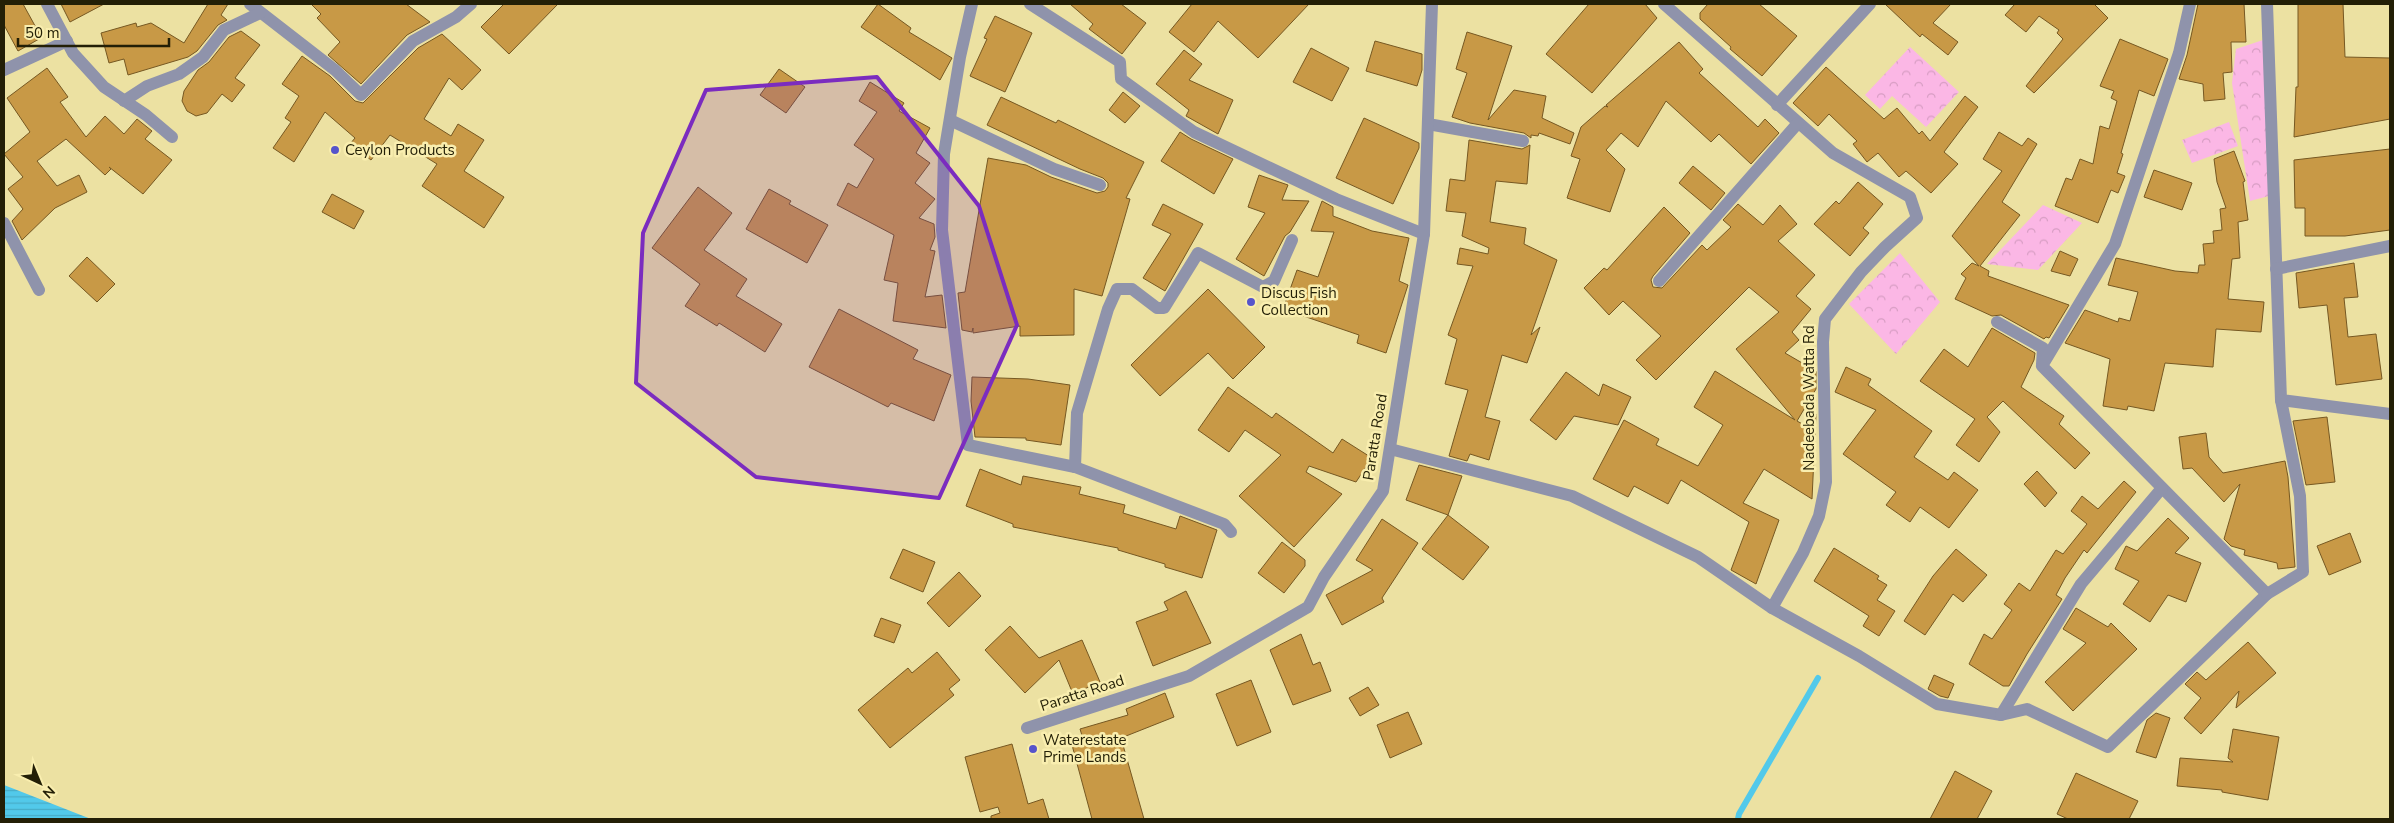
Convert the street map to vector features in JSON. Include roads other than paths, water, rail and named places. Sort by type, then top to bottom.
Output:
[{"type":"street","points":[[47,4],[73,53],[104,88],[172,137]]},
{"type":"street","points":[[250,4],[335,70],[361,95],[412,41],[456,17],[471,4]]},
{"type":"street","points":[[972,4],[944,154],[942,230],[968,445],[1075,467],[1224,524],[1231,532]]},
{"type":"street","points":[[1030,4],[1120,62],[1121,79],[1194,132],[1336,198],[1424,234]]},
{"type":"street","name":"Paratta Road","points":[[1027,728],[1188,676],[1308,607],[1324,577],[1383,491],[1424,234],[1432,4]]},
{"type":"street","name":"Nadeebada Watta Rd","points":[[1664,4],[1833,153],[1910,197],[1917,218],[1861,272],[1825,319],[1823,342],[1826,482],[1819,516],[1802,553],[1772,608]]},
{"type":"street","points":[[1778,105],[1870,4]]},
{"type":"street","points":[[2042,366],[2115,244],[2179,53],[2190,4]]},
{"type":"street","points":[[1390,449],[1572,496],[1698,557],[1772,608],[1859,656],[1937,704],[2000,715],[2027,709],[2108,747],[2266,594],[2303,572],[2300,496],[2281,400],[2267,4]]},
{"type":"street","points":[[124,101],[147,86],[180,74],[203,57],[224,30],[260,13]]},
{"type":"street","points":[[4,70],[67,41]]},
{"type":"street","points":[[950,120],[1054,169],[1100,185]]},
{"type":"street","points":[[1659,281],[1798,122]]},
{"type":"street","points":[[1428,124],[1523,141]]},
{"type":"street","points":[[4,223],[39,290]]},
{"type":"street","points":[[1075,467],[1077,413],[1108,309],[1118,289],[1132,289],[1157,308],[1164,308],[1198,254],[1262,287],[1274,281],[1292,240]]},
{"type":"street","points":[[2276,269],[2390,246]]},
{"type":"street","points":[[1997,322],[2043,348],[2042,366],[2266,594]]},
{"type":"street","points":[[2281,400],[2390,414]]},
{"type":"street","points":[[2000,715],[2080,584],[2162,488]]},
{"type":"water","points":[[4,785],[91,819],[4,819]]},
{"type":"waterway","points":[[1738,819],[1739,814],[1818,678]]},
{"type":"place","name":"Ceylon Products","points":[[335,150]]},
{"type":"place","name":"Discus Fish Collection","points":[[1251,302]]},
{"type":"place","name":"Waterestate Prime Lands","points":[[1033,749]]}]
